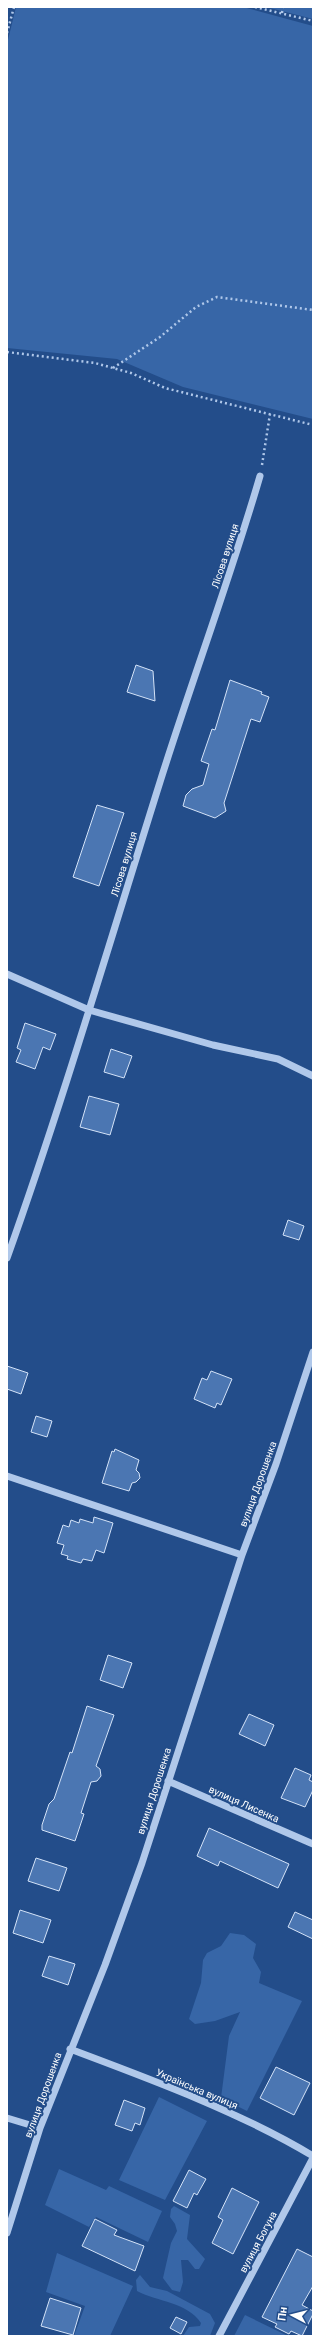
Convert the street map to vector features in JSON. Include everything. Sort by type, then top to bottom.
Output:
[{"type":"street","name":"Лісова вулиця","points":[[7,1258],[41,1165],[161,780],[245,527],[260,476]]},
{"type":"street","points":[[7,974],[89,1010],[214,1045],[278,1058],[313,1076]]},
{"type":"street","name":"вулиця Дорошенка","points":[[7,2233],[40,2128],[70,2049],[105,1965],[142,1862],[242,1556],[276,1464],[313,1352]]},
{"type":"street","points":[[7,1476],[242,1556]]},
{"type":"street","name":"вулиця Лисенка","points":[[168,1781],[313,1844]]},
{"type":"street","name":"Українська вулиця","points":[[70,2049],[121,2068],[275,2133],[313,2157]]},
{"type":"street","points":[[7,2118],[40,2128]]},
{"type":"street","name":"вулиця Богуна","points":[[219,2336],[313,2157]]},
{"type":"path","points":[[7,33],[14,7]]},
{"type":"path","points":[[255,7],[313,21]]},
{"type":"path","points":[[282,14],[283,7]]},
{"type":"path","points":[[112,368],[160,337],[196,307],[217,297],[313,310]]},
{"type":"path","points":[[7,352],[95,363],[131,373],[165,388],[313,425]]},
{"type":"path","points":[[260,476],[270,414]]},
{"type":"shaded area","points":[[16,7],[243,7],[313,26],[313,419],[183,387],[117,359],[7,348],[7,44]]},
{"type":"shaded area","points":[[266,7],[313,7],[313,19]]},
{"type":"shaded area","points":[[230,1933],[244,1935],[256,1944],[253,1958],[261,1972],[259,1983],[302,2001],[247,2111],[221,2098],[229,2036],[240,2012],[215,2021],[195,2024],[189,2019],[201,1983],[203,1960],[207,1953],[221,1946]]},
{"type":"shaded area","points":[[159,2097],[207,2121],[165,2200],[119,2180]]},
{"type":"shaded area","points":[[59,2169],[106,2190],[109,2186],[162,2211],[148,2242],[96,2217],[89,2227],[45,2205]]},
{"type":"shaded area","points":[[174,2206],[190,2215],[187,2239],[205,2259],[199,2269],[195,2269],[188,2260],[181,2260],[183,2282],[180,2292],[172,2290],[163,2278],[171,2243],[177,2231],[175,2224],[170,2217],[171,2209]]},
{"type":"shaded area","points":[[57,2253],[133,2286],[110,2336],[74,2336],[85,2306],[46,2292]]},
{"type":"shaded area","points":[[140,2275],[150,2287],[167,2291],[210,2314],[215,2323],[210,2336],[183,2336],[189,2327],[200,2326],[201,2323],[188,2311],[172,2303],[137,2291],[136,2280]]},
{"type":"shaded area","points":[[245,2315],[288,2336],[234,2336]]},
{"type":"building","points":[[136,665],[153,671],[155,701],[127,692]]},
{"type":"building","points":[[230,680],[262,692],[261,694],[269,697],[260,722],[251,719],[224,803],[226,811],[215,818],[183,806],[186,795],[192,789],[203,785],[209,764],[201,761],[212,729],[215,730]]},
{"type":"building","points":[[97,805],[124,813],[99,886],[73,877]]},
{"type":"building","points":[[25,1023],[56,1034],[50,1050],[43,1047],[35,1069],[16,1062],[21,1050],[17,1048]]},
{"type":"building","points":[[111,1049],[132,1056],[124,1078],[104,1072]]},
{"type":"building","points":[[89,1096],[119,1104],[110,1135],[80,1127]]},
{"type":"building","points":[[288,1220],[304,1226],[299,1240],[283,1235]]},
{"type":"building","points":[[7,1366],[28,1373],[21,1394],[7,1389]]},
{"type":"building","points":[[211,1371],[232,1379],[221,1405],[217,1403],[215,1408],[194,1399],[202,1378],[207,1380]]},
{"type":"building","points":[[36,1416],[52,1421],[47,1437],[31,1432]]},
{"type":"building","points":[[115,1449],[139,1460],[136,1470],[139,1473],[140,1478],[136,1482],[132,1483],[129,1491],[102,1483],[112,1451],[114,1452]]},
{"type":"building","points":[[94,1517],[113,1523],[104,1553],[96,1550],[92,1561],[83,1559],[81,1563],[67,1559],[68,1556],[61,1554],[64,1545],[57,1543],[63,1525],[69,1527],[71,1520],[79,1523],[80,1519],[93,1523]]},
{"type":"building","points":[[108,1655],[132,1663],[123,1688],[100,1680]]},
{"type":"building","points":[[87,1706],[114,1715],[96,1766],[100,1769],[101,1776],[97,1781],[91,1782],[81,1813],[84,1814],[75,1841],[42,1830],[42,1825],[49,1804],[54,1799],[70,1752],[72,1753]]},
{"type":"building","points":[[249,1714],[274,1725],[265,1746],[239,1734]]},
{"type":"building","points":[[295,1768],[311,1775],[309,1780],[313,1782],[313,1790],[305,1807],[281,1798]]},
{"type":"building","points":[[209,1828],[289,1864],[278,1888],[220,1861],[218,1866],[197,1856]]},
{"type":"building","points":[[36,1858],[67,1868],[59,1891],[28,1881]]},
{"type":"building","points":[[20,1910],[51,1920],[43,1943],[13,1933]]},
{"type":"building","points":[[295,1912],[313,1920],[313,1939],[288,1927]]},
{"type":"building","points":[[49,1956],[75,1964],[68,1985],[42,1976]]},
{"type":"building","points":[[276,2067],[310,2083],[294,2115],[260,2098]]},
{"type":"building","points":[[124,2100],[145,2108],[140,2125],[135,2123],[132,2131],[115,2125]]},
{"type":"building","points":[[189,2170],[206,2179],[197,2195],[194,2193],[187,2208],[173,2201]]},
{"type":"building","points":[[232,2188],[259,2202],[233,2254],[212,2243],[223,2220],[218,2217]]},
{"type":"building","points":[[95,2219],[117,2230],[114,2235],[144,2246],[135,2271],[82,2246]]},
{"type":"building","points":[[297,2249],[313,2257],[313,2286],[302,2305],[313,2311],[313,2314],[302,2336],[291,2331],[289,2334],[275,2327],[277,2324],[262,2317]]},
{"type":"building","points":[[50,2298],[81,2308],[73,2335],[41,2326]]},
{"type":"building","points":[[176,2317],[187,2322],[181,2334],[170,2328]]}]
